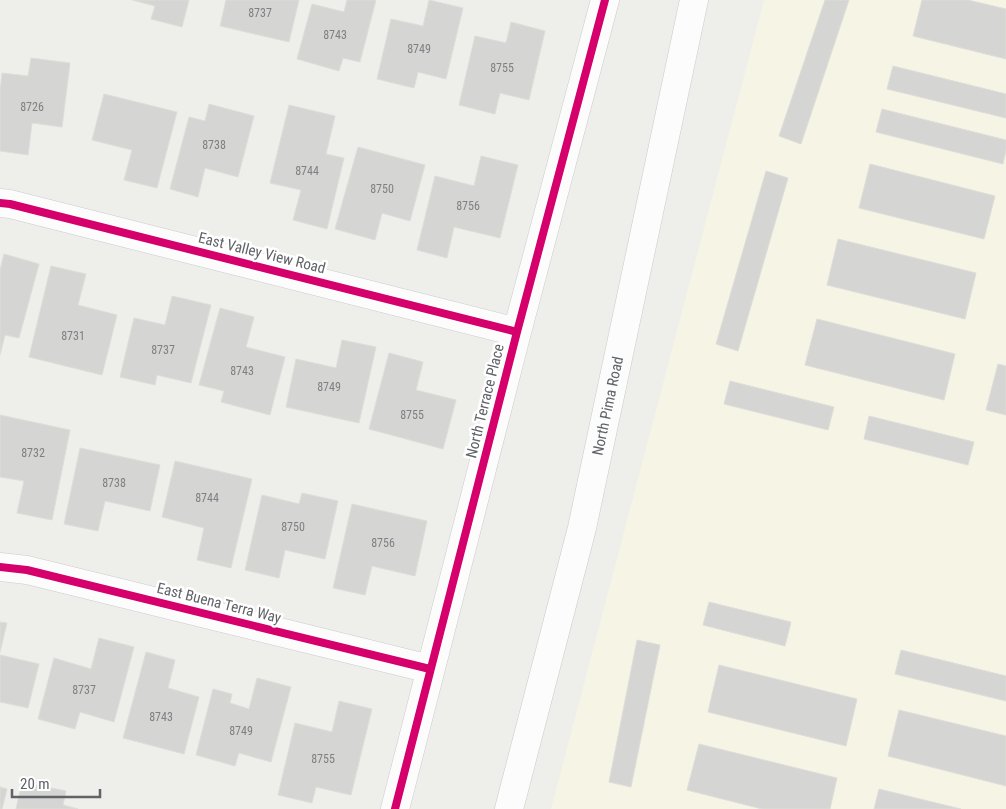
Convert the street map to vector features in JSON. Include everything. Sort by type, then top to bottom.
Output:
[{"type":"street","name":"North Terrace Place","points":[[394,809],[605,0]]},
{"type":"street","name":"North Pima Road","points":[[509,809],[582,528],[694,0]]},
{"type":"street","name":"East Valley View Road","points":[[0,203],[20,206],[517,332]]},
{"type":"street","name":"East Buena Terra Way","points":[[0,567],[36,572],[430,669]]},
{"type":"shaded area","points":[[764,0],[1006,0],[1006,809],[551,809]]},
{"type":"building","points":[[132,0],[189,0],[182,27],[151,19],[155,6]]},
{"type":"building","points":[[226,0],[299,0],[289,42],[220,26]]},
{"type":"building","points":[[347,0],[376,0],[360,62],[343,58],[339,71],[297,59],[312,4],[344,12]]},
{"type":"building","points":[[429,0],[463,8],[446,79],[418,72],[414,88],[377,79],[391,19],[423,26]]},
{"type":"building","points":[[825,0],[849,0],[801,144],[779,136]]},
{"type":"building","points":[[922,0],[968,0],[1006,9],[1006,59],[913,36]]},
{"type":"building","points":[[511,22],[545,31],[529,100],[500,93],[495,114],[459,105],[475,36],[506,43]]},
{"type":"building","points":[[31,58],[70,63],[62,127],[32,123],[28,155],[0,151],[0,91],[2,73],[28,76]]},
{"type":"building","points":[[893,66],[1006,94],[1006,118],[887,89]]},
{"type":"building","points":[[104,94],[177,112],[157,188],[124,180],[132,150],[92,140]]},
{"type":"building","points":[[209,104],[254,116],[238,177],[205,168],[198,197],[170,189],[189,117],[205,121]]},
{"type":"building","points":[[289,105],[335,116],[326,154],[344,158],[327,229],[293,220],[301,190],[270,183]]},
{"type":"building","points":[[882,109],[1006,140],[1003,164],[876,132]]},
{"type":"building","points":[[358,147],[425,165],[410,221],[382,213],[375,240],[335,229]]},
{"type":"building","points":[[481,156],[518,165],[500,238],[454,227],[447,258],[417,250],[435,176],[474,186]]},
{"type":"building","points":[[870,164],[995,196],[984,239],[859,208]]},
{"type":"building","points":[[766,171],[788,178],[738,351],[716,344]]},
{"type":"building","points":[[838,239],[976,273],[965,319],[827,285]]},
{"type":"building","points":[[4,254],[39,264],[19,338],[5,335],[0,355],[0,270]]},
{"type":"building","points":[[51,266],[86,274],[78,305],[117,315],[102,375],[29,357]]},
{"type":"building","points":[[172,296],[211,305],[191,383],[157,375],[155,385],[120,377],[134,318],[165,325]]},
{"type":"building","points":[[220,308],[254,317],[246,347],[285,357],[270,415],[221,402],[224,391],[199,385]]},
{"type":"building","points":[[817,319],[955,354],[944,400],[805,365]]},
{"type":"building","points":[[342,340],[376,347],[359,423],[286,407],[296,359],[336,368]]},
{"type":"building","points":[[389,353],[423,362],[416,390],[456,400],[443,449],[369,429]]},
{"type":"building","points":[[998,364],[1006,366],[1006,415],[986,410]]},
{"type":"building","points":[[730,381],[834,407],[828,430],[724,404]]},
{"type":"building","points":[[0,415],[70,430],[52,520],[17,513],[24,481],[0,477]]},
{"type":"building","points":[[869,416],[974,442],[968,465],[864,439]]},
{"type":"building","points":[[80,448],[160,465],[150,511],[105,501],[98,531],[64,524]]},
{"type":"building","points":[[175,461],[252,479],[231,568],[197,560],[204,528],[162,517]]},
{"type":"building","points":[[302,493],[338,501],[325,559],[285,550],[279,578],[245,570],[262,495],[299,504]]},
{"type":"building","points":[[352,504],[427,521],[415,576],[372,566],[365,595],[333,588]]},
{"type":"building","points":[[709,602],[791,622],[785,646],[703,625]]},
{"type":"building","points":[[0,622],[7,623],[0,652]]},
{"type":"building","points":[[99,638],[134,647],[114,722],[80,712],[75,729],[38,719],[54,658],[91,669]]},
{"type":"building","points":[[637,640],[660,645],[631,787],[609,782]]},
{"type":"building","points":[[901,650],[1006,676],[1006,701],[895,674]]},
{"type":"building","points":[[146,652],[175,660],[168,688],[199,697],[184,754],[123,738]]},
{"type":"building","points":[[0,655],[39,664],[28,708],[0,702]]},
{"type":"building","points":[[719,665],[857,699],[846,746],[708,712]]},
{"type":"building","points":[[257,678],[291,687],[271,762],[239,753],[235,766],[196,755],[213,689],[232,694],[230,703],[249,709]]},
{"type":"building","points":[[339,701],[372,709],[351,795],[316,787],[312,803],[278,795],[295,723],[332,732]]},
{"type":"building","points":[[899,710],[1006,736],[1006,786],[888,756]]},
{"type":"building","points":[[699,744],[837,778],[830,809],[762,809],[687,790]]},
{"type":"building","points":[[22,782],[66,791],[63,805],[78,809],[16,809]]},
{"type":"building","points":[[0,787],[7,789],[2,809],[0,809]]},
{"type":"building","points":[[879,789],[961,809],[874,809]]},
{"type":"cycle path","points":[[395,809],[517,332],[605,0]]},
{"type":"cycle path","points":[[0,203],[517,332]]},
{"type":"cycle path","points":[[0,567],[27,570],[430,669]]}]
